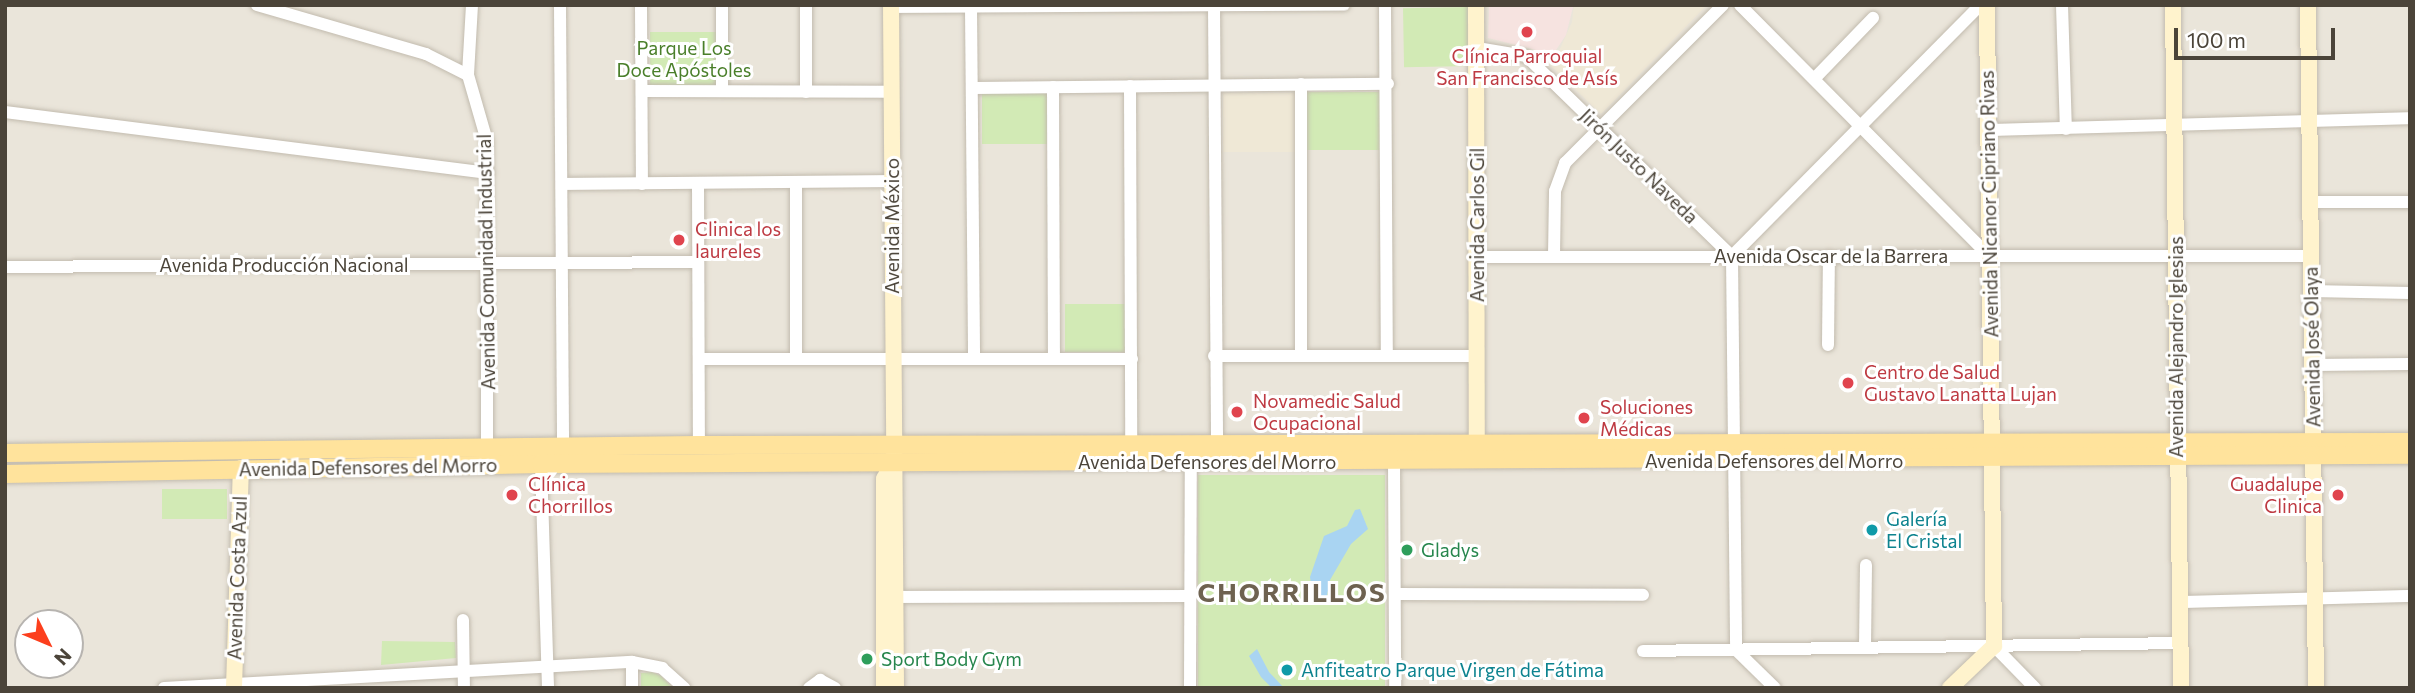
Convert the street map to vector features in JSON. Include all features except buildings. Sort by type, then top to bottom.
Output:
[{"type":"main road","name":"Avenida Defensores del Morro","points":[[1217,453],[1394,461],[1735,452],[2313,449],[2410,442]]},
{"type":"main road","name":"Avenida Defensores del Morro","points":[[5,474],[241,468],[487,456],[563,448],[699,445],[892,456],[1131,445],[1191,453]]},
{"type":"main road","name":"Avenida Defensores del Morro","points":[[5,453],[487,456],[541,464],[892,456],[1217,453],[1477,445],[1735,452]]},
{"type":"main road","name":"Avenida Defensores del Morro","points":[[2313,449],[2410,455]]},
{"type":"street","points":[[257,5],[426,54],[468,75],[472,5]]},
{"type":"street","points":[[559,5],[563,184],[563,448]]},
{"type":"street","points":[[641,5],[642,184]]},
{"type":"street","points":[[722,5],[722,90]]},
{"type":"street","points":[[806,5],[806,92]]},
{"type":"street","points":[[891,6],[1344,5]]},
{"type":"street","points":[[1385,5],[1388,84],[1387,356]]},
{"type":"street","name":"Avenida Carlos Gil","points":[[1476,5],[1477,445]]},
{"type":"street","points":[[1554,256],[1557,175],[1723,5]]},
{"type":"street","points":[[1740,5],[1989,256]]},
{"type":"street","points":[[1774,688],[1736,650],[1731,256],[1980,5]]},
{"type":"street","name":"Avenida Nicanor Cipriano Rivas","points":[[1987,5],[1994,646]]},
{"type":"street","points":[[2062,5],[2066,130]]},
{"type":"street","name":"Avenida Alejandro Iglesias","points":[[2172,5],[2182,688]]},
{"type":"street","name":"Avenida José Olaya","points":[[2308,5],[2316,688]]},
{"type":"street","name":"Avenida México","points":[[891,6],[892,456],[897,471],[891,597]]},
{"type":"street","points":[[1214,6],[1214,356],[1217,453]]},
{"type":"street","points":[[971,7],[974,88],[974,357]]},
{"type":"street","points":[[1814,79],[1873,18]]},
{"type":"street","name":"Jirón Justo Naveda","points":[[1477,48],[1526,56],[1731,256]]},
{"type":"street","name":"Avenida Comunidad Industrial","points":[[468,75],[488,141],[487,456]]},
{"type":"street","points":[[1301,84],[1301,356]]},
{"type":"street","points":[[974,88],[1388,84]]},
{"type":"street","points":[[1130,86],[1131,445]]},
{"type":"street","points":[[1053,87],[1054,357]]},
{"type":"street","points":[[642,91],[892,92]]},
{"type":"street","points":[[5,112],[488,173]]},
{"type":"street","points":[[1988,130],[2174,126],[2309,118],[2410,118]]},
{"type":"street","points":[[563,184],[891,181]]},
{"type":"street","points":[[796,182],[796,356]]},
{"type":"street","points":[[698,183],[699,445]]},
{"type":"street","points":[[2310,202],[2410,202]]},
{"type":"street","points":[[1828,345],[1829,256]]},
{"type":"street","name":"Avenida Oscar de la Barrera","points":[[1477,257],[2311,256]]},
{"type":"street","name":"Avenida Producción Nacional","points":[[5,267],[698,262]]},
{"type":"street","points":[[2311,290],[2410,293]]},
{"type":"street","points":[[699,359],[796,356],[1132,359]]},
{"type":"street","points":[[1214,356],[1476,356]]},
{"type":"street","points":[[2312,365],[2410,364]]},
{"type":"street","points":[[1189,688],[1191,453]]},
{"type":"street","points":[[1394,461],[1395,688]]},
{"type":"street","points":[[541,464],[548,688]]},
{"type":"street","name":"Avenida Costa Azul","points":[[234,684],[241,468]]},
{"type":"street","points":[[1865,647],[1866,565]]},
{"type":"street","points":[[1395,593],[1643,595]]},
{"type":"street","points":[[891,597],[1191,596]]},
{"type":"street","points":[[2180,603],[2410,596]]},
{"type":"street","points":[[884,688],[891,597]]},
{"type":"street","points":[[891,597],[896,688]]},
{"type":"street","points":[[463,620],[464,688]]},
{"type":"street","points":[[1643,651],[2181,643]]},
{"type":"street","points":[[1950,688],[1994,646]]},
{"type":"street","points":[[1994,646],[2035,688]]},
{"type":"street","points":[[632,662],[632,688]]},
{"type":"street","points":[[164,688],[464,668],[632,662],[662,668],[684,688]]},
{"type":"street","points":[[809,688],[820,680],[835,688]]},
{"type":"shaded area","points":[[5,5],[2410,5],[2410,688],[5,688]]},
{"type":"shaded area","name":"Clínica Parroquial San Francisco de Asís","points":[[1489,5],[1573,7],[1566,35],[1548,62],[1536,50],[1488,38]]},
{"type":"shaded area","points":[[1574,5],[1707,5],[1601,114],[1548,63],[1559,51],[1572,22]]},
{"type":"shaded area","points":[[1223,93],[1296,93],[1296,152],[1223,152]]},
{"type":"green space","points":[[1470,7],[1471,66],[1404,67],[1403,8]]},
{"type":"green space","name":"Parque Los Doce Apóstoles","points":[[650,32],[718,32],[718,85],[650,85]]},
{"type":"green space","points":[[1307,92],[1383,92],[1383,150],[1307,150]]},
{"type":"green space","points":[[982,93],[1047,93],[1047,144],[982,144]]},
{"type":"green space","points":[[1065,304],[1129,304],[1129,352],[1065,352]]},
{"type":"green space","points":[[1198,475],[1385,475],[1385,688],[1198,688]]},
{"type":"green space","points":[[162,489],[227,489],[227,519],[162,519]]},
{"type":"green space","points":[[382,641],[455,642],[456,658],[381,665]]},
{"type":"green space","points":[[652,672],[661,676],[673,688],[641,688],[641,673]]},
{"type":"water","points":[[1360,509],[1368,529],[1351,544],[1330,580],[1326,601],[1320,602],[1312,590],[1310,577],[1324,536],[1347,526],[1355,510]]},
{"type":"water","points":[[1257,649],[1269,672],[1284,688],[1272,688],[1261,677],[1249,656]]},
{"type":"place","name":"Clínica Parroquial San Francisco de Asís","points":[[1527,32]]},
{"type":"place","name":"Clinica los laureles","points":[[679,240]]},
{"type":"place","name":"Centro de Salud Gustavo Lanatta Lujan","points":[[1848,383]]},
{"type":"place","name":"Novamedic Salud Ocupacional","points":[[1237,412]]},
{"type":"place","name":"Soluciones Médicas","points":[[1584,418]]},
{"type":"place","name":"Clínica Chorrillos","points":[[512,495]]},
{"type":"place","name":"Guadalupe Clinica","points":[[2338,495]]},
{"type":"place","name":"Galería El Cristal","points":[[1872,530]]},
{"type":"place","name":"Gladys","points":[[1407,550]]},
{"type":"place","name":"Sport Body Gym","points":[[867,659]]},
{"type":"place","name":"Anfiteatro Parque Virgen de Fátima","points":[[1287,670]]},
{"type":"district","name":"CHORRILLOS","points":[[1292,592]]}]
